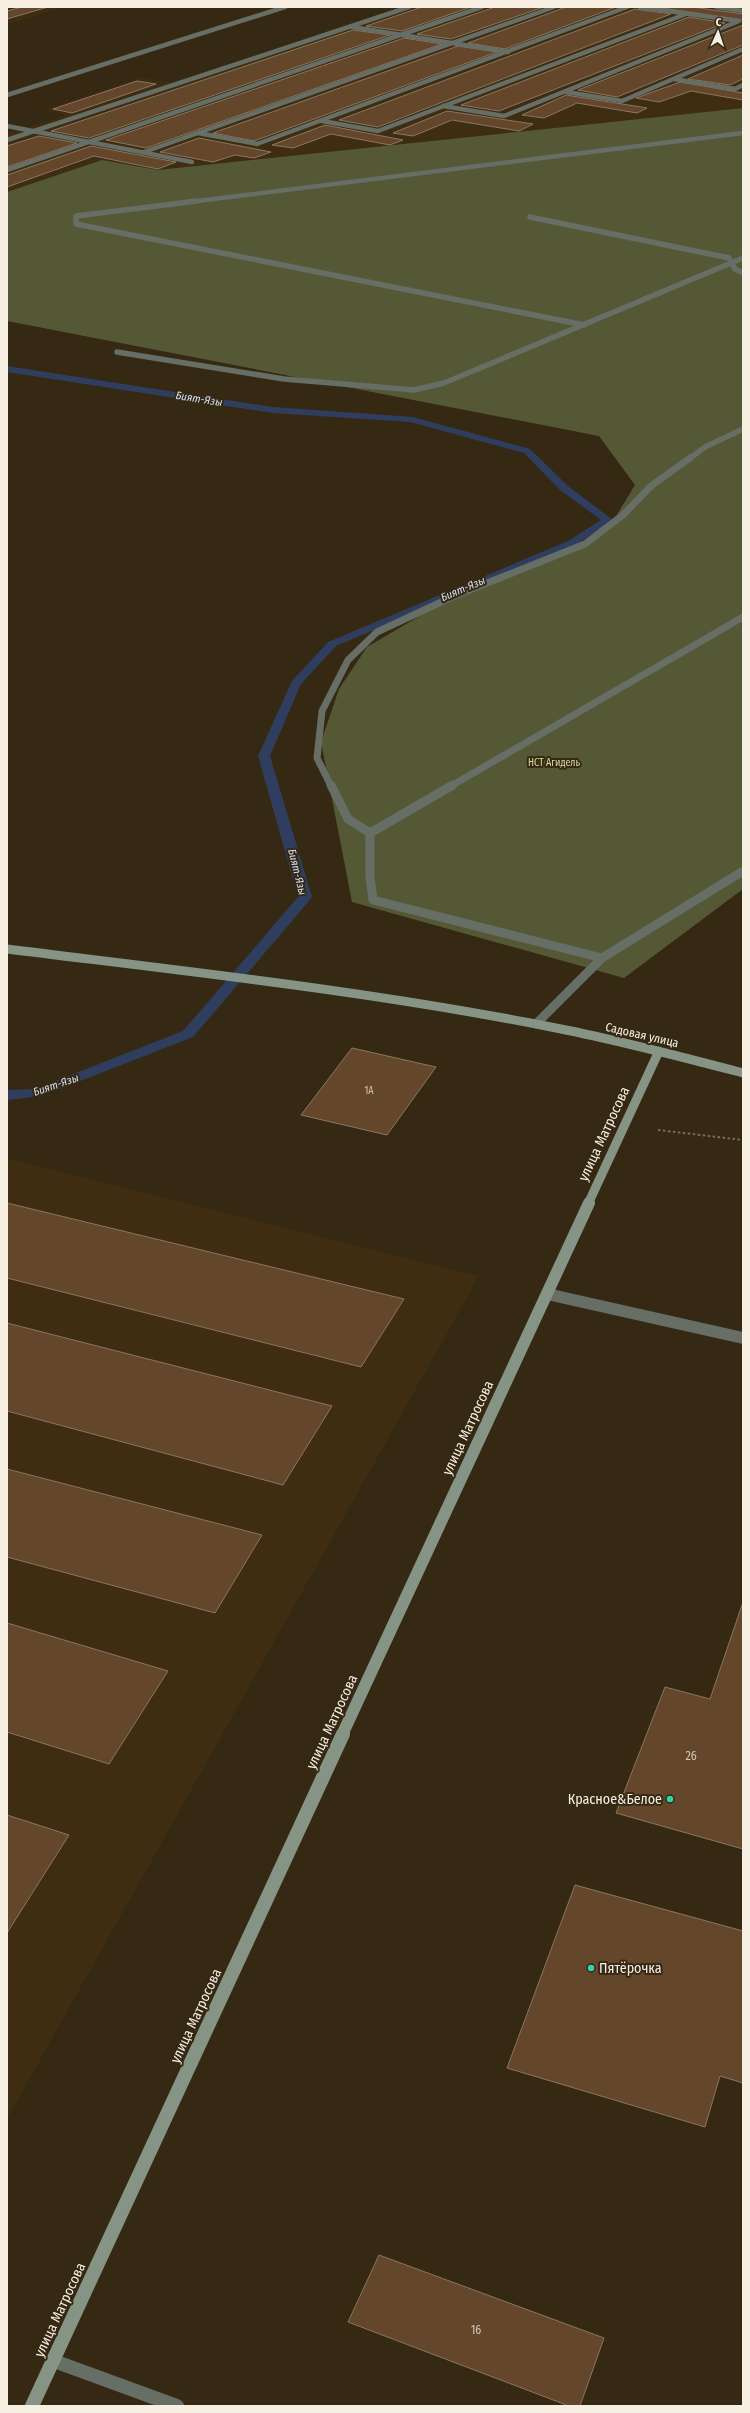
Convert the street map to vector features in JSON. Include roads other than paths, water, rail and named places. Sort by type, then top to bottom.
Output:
[{"type":"street","points":[[7,95],[285,7]]},
{"type":"street","points":[[7,140],[409,7]]},
{"type":"street","points":[[7,170],[482,7]]},
{"type":"street","points":[[144,152],[554,7]]},
{"type":"street","points":[[198,133],[257,144],[510,52],[627,7]]},
{"type":"street","points":[[640,7],[741,22]]},
{"type":"street","points":[[716,7],[743,11]]},
{"type":"street","points":[[322,121],[378,131],[686,14]]},
{"type":"street","points":[[443,106],[504,116],[741,22]]},
{"type":"street","points":[[350,27],[510,52]]},
{"type":"street","points":[[565,92],[622,101],[743,49]]},
{"type":"street","points":[[674,79],[735,89],[743,85]]},
{"type":"street","points":[[7,126],[192,162]]},
{"type":"street","points":[[584,325],[76,224],[76,216],[743,133]]},
{"type":"street","points":[[530,217],[729,258],[734,270],[743,273]]},
{"type":"street","points":[[117,352],[284,379],[414,390],[444,383],[743,258]]},
{"type":"street","points":[[370,833],[348,819],[317,758],[322,711],[348,660],[377,632],[452,597],[585,544],[623,515],[651,486],[705,447],[743,429]]},
{"type":"street","points":[[370,833],[743,618]]},
{"type":"street","points":[[370,833],[370,877],[373,900],[602,958]]},
{"type":"street","points":[[536,1024],[602,958],[743,871]]},
{"type":"street","name":"Садовая улица","points":[[7,949],[299,986],[536,1024],[659,1051],[743,1072]]},
{"type":"street","name":"улица Матросова","points":[[32,2406],[659,1051]]},
{"type":"street","points":[[547,1294],[743,1338]]},
{"type":"street","points":[[54,2361],[177,2406]]},
{"type":"waterway","name":"Бият-Язы","points":[[7,369],[273,410],[410,419],[527,451],[564,488],[608,520],[572,543],[332,644],[296,683],[264,756],[305,897],[188,1034],[37,1093],[7,1095]]},
{"type":"place","name":"Красное&Белое","points":[[670,1799]]},
{"type":"place","name":"Пятёрочка","points":[[591,1968]]},
{"type":"park label","name":"НСТ Агидель","points":[[554,763]]}]
